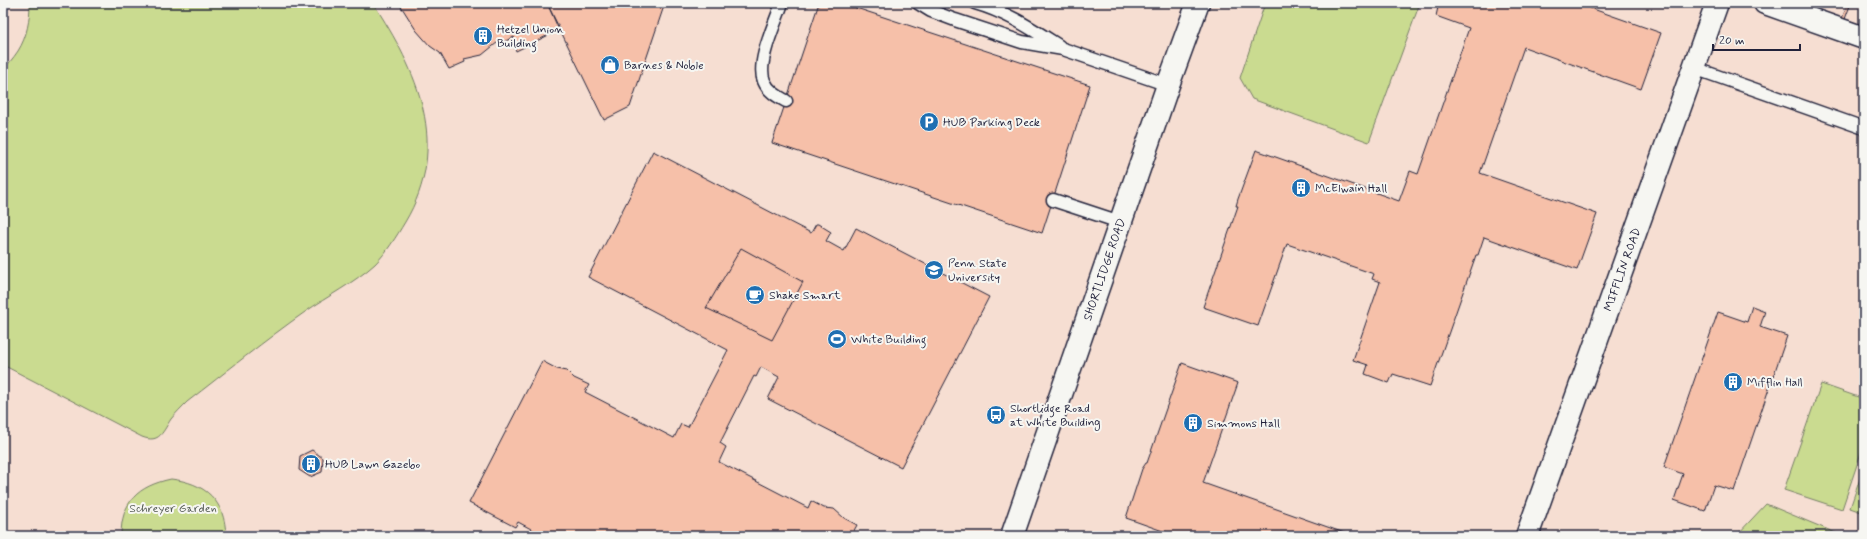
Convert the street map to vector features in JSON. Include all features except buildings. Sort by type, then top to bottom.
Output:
[{"type":"street","name":"SHORTLIDGE ROAD","points":[[1012,536],[1120,222],[1198,3]]},
{"type":"street","name":"MIFFLIN ROAD","points":[[1526,536],[1717,3]]},
{"type":"street","points":[[1765,3],[1864,38]]},
{"type":"lane","points":[[782,3],[763,60],[762,71],[768,88],[773,94],[786,101]]},
{"type":"lane","points":[[918,3],[931,11],[1022,42],[1063,49],[1168,85]]},
{"type":"lane","points":[[975,3],[997,10],[1019,20],[1063,49]]},
{"type":"lane","points":[[1694,68],[1864,128]]},
{"type":"lane","points":[[1053,200],[1120,222]]},
{"type":"shaded area","name":"Penn State University","points":[[3,3],[1864,3],[1864,536],[3,536]]},
{"type":"green space","points":[[30,3],[373,3],[389,29],[415,82],[423,110],[427,137],[426,165],[419,193],[395,239],[375,264],[260,345],[187,402],[171,419],[163,432],[157,438],[148,439],[142,437],[3,365],[3,72],[24,40],[29,22]]},
{"type":"green space","points":[[1265,3],[1420,3],[1369,142],[1252,99],[1240,78]]},
{"type":"green space","points":[[1821,384],[1864,399],[1864,444],[1842,509],[1784,490]]},
{"type":"green space","points":[[1864,467],[1864,513],[1850,508]]},
{"type":"green space","name":"Schreyer Garden","points":[[171,479],[194,485],[203,489],[211,496],[222,512],[226,536],[121,536],[124,514],[134,497],[149,486]]},
{"type":"green space","points":[[1766,504],[1843,536],[1736,536]]},
{"type":"place","name":"Hetzel Union Building","points":[[483,36]]},
{"type":"place","name":"Barnes & Noble","points":[[610,65]]},
{"type":"place","name":"HUB Parking Deck","points":[[929,122]]},
{"type":"place","name":"McElwain Hall","points":[[1301,188]]},
{"type":"place","name":"Penn State University","points":[[934,270]]},
{"type":"place","name":"Shake Smart","points":[[755,295]]},
{"type":"place","name":"White Building","points":[[837,339]]},
{"type":"place","name":"Mifflin Hall","points":[[1733,382]]},
{"type":"place","name":"Shortlidge Road at White Building","points":[[996,415]]},
{"type":"place","name":"Simmons Hall","points":[[1193,423]]},
{"type":"place","name":"HUB Lawn Gazebo","points":[[311,464]]}]
